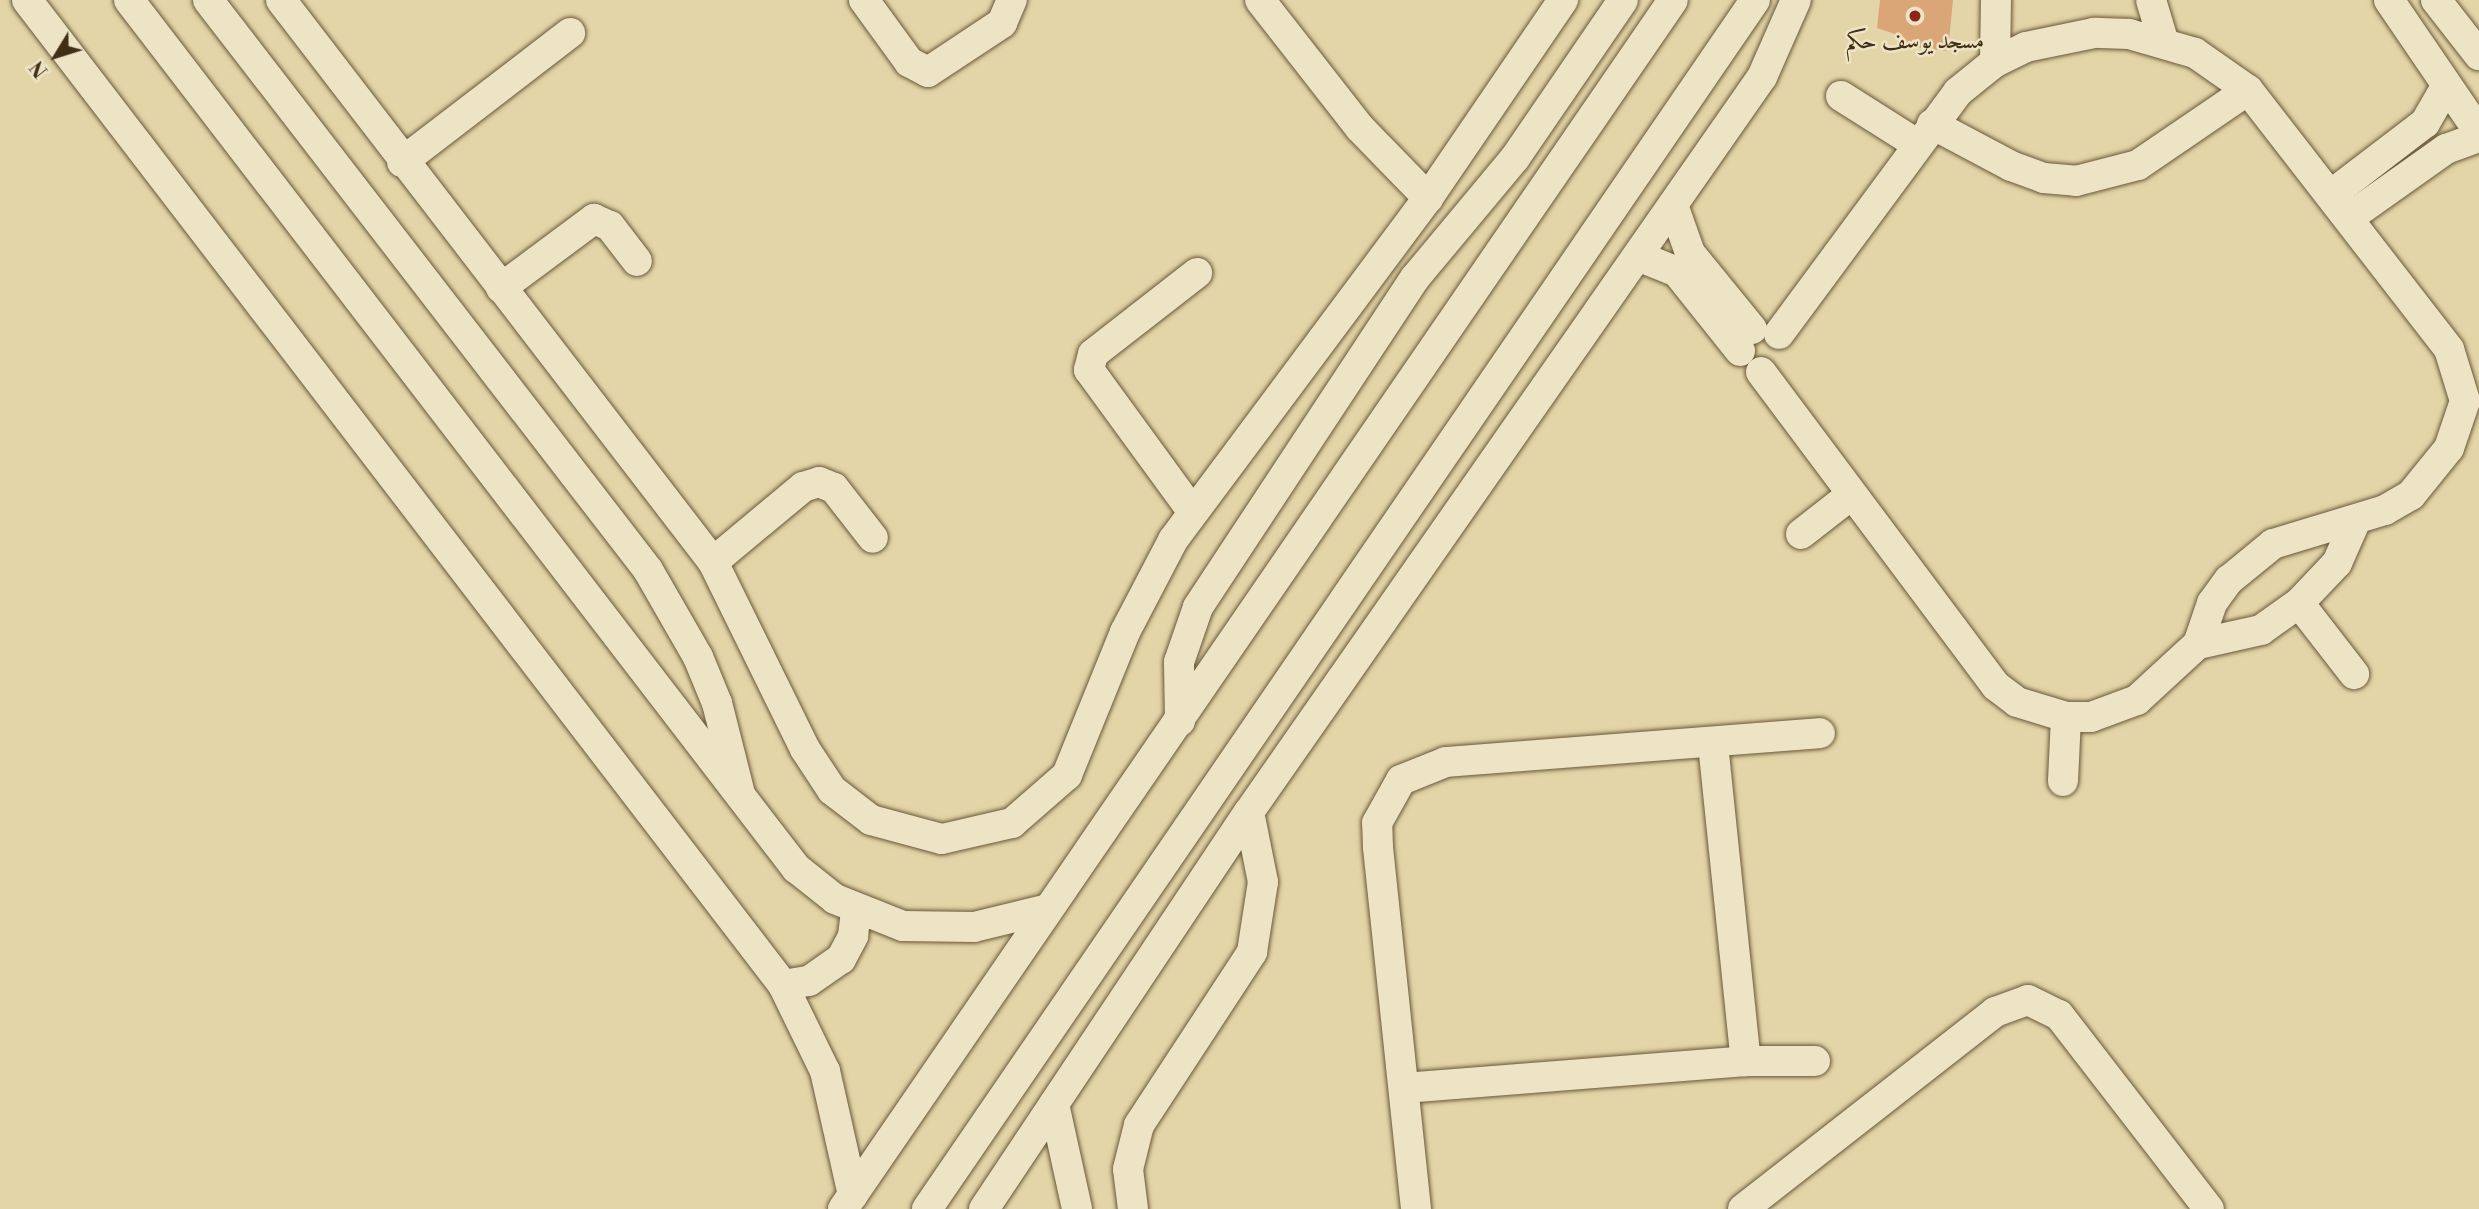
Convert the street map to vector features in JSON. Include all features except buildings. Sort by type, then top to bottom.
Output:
[{"type":"street","points":[[27,0],[783,985],[825,1071],[848,1202]]},
{"type":"street","points":[[129,0],[741,801],[796,868],[856,910],[903,926],[951,929],[1048,909]]},
{"type":"street","points":[[208,0],[648,570],[698,657],[728,739],[741,801]]},
{"type":"street","points":[[281,0],[402,162],[713,562],[805,749],[832,790],[893,830],[966,838],[1027,814],[1067,775],[1130,622],[1192,511],[1428,198],[1563,0]]},
{"type":"street","points":[[864,0],[909,62],[928,72],[1002,23],[1012,0]]},
{"type":"street","points":[[1260,0],[1360,128],[1428,198]]},
{"type":"street","points":[[1180,721],[1179,662],[1198,607],[1415,278],[1515,158],[1623,0]]},
{"type":"street","points":[[848,1202],[1673,0]]},
{"type":"street","points":[[927,1209],[1755,0]]},
{"type":"street","points":[[984,1209],[1182,910],[1762,76],[1796,0]]},
{"type":"street","points":[[1995,62],[1996,0]]},
{"type":"street","points":[[2151,0],[2163,40]]},
{"type":"street","points":[[2389,0],[2445,89],[2479,132]]},
{"type":"street","points":[[2436,0],[2479,55]]},
{"type":"street","points":[[402,162],[570,33]]},
{"type":"street","points":[[2129,34],[2163,40],[2195,53],[2248,90],[2341,206],[2449,349],[2472,402],[2432,474],[2411,495],[2356,520],[2299,532],[2250,561],[2212,603],[2198,644],[2137,699],[2103,714],[2066,718],[2029,707],[1996,686],[1761,372],[1746,366],[1757,338],[1924,134],[1995,62],[2071,36],[2129,34]]},
{"type":"street","points":[[2341,206],[2425,123],[2445,89]]},
{"type":"street","points":[[1841,96],[1924,134],[2043,178],[2076,181],[2138,165],[2248,90]]},
{"type":"street","points":[[2341,206],[2446,149],[2479,137]]},
{"type":"street","points":[[1673,205],[1690,253],[1757,338]]},
{"type":"street","points":[[501,288],[594,219],[610,226],[637,261]]},
{"type":"street","points":[[1637,256],[1677,272],[1757,338],[1784,354],[1780,364],[1761,372]]},
{"type":"street","points":[[1192,511],[1089,370],[1093,354],[1197,273]]},
{"type":"street","points":[[713,562],[803,487],[819,482],[834,488],[873,538]]},
{"type":"street","points":[[1801,534],[1851,495]]},
{"type":"street","points":[[2198,644],[2261,630],[2299,603],[2337,563],[2356,520]]},
{"type":"street","points":[[2299,603],[2354,674]]},
{"type":"street","points":[[2063,782],[2066,718]]},
{"type":"street","points":[[1416,1209],[1377,823],[1401,780],[1446,762],[1713,744],[1820,733]]},
{"type":"street","points":[[1713,744],[1746,1061]]},
{"type":"street","points":[[1133,1209],[1128,1169],[1139,1125],[1252,952],[1263,882],[1250,812]]},
{"type":"street","points":[[1148,886],[1182,910]]},
{"type":"street","points":[[783,985],[821,976],[841,959],[853,936],[856,910]]},
{"type":"street","points":[[1743,1209],[1995,1012],[2028,1000],[2059,1015],[2209,1209]]},
{"type":"street","points":[[1404,1088],[1746,1061],[1815,1061]]},
{"type":"street","points":[[1054,1104],[1077,1209]]},
{"type":"place","name":"مسجد يوسف حكم","points":[[1915,16]]}]
